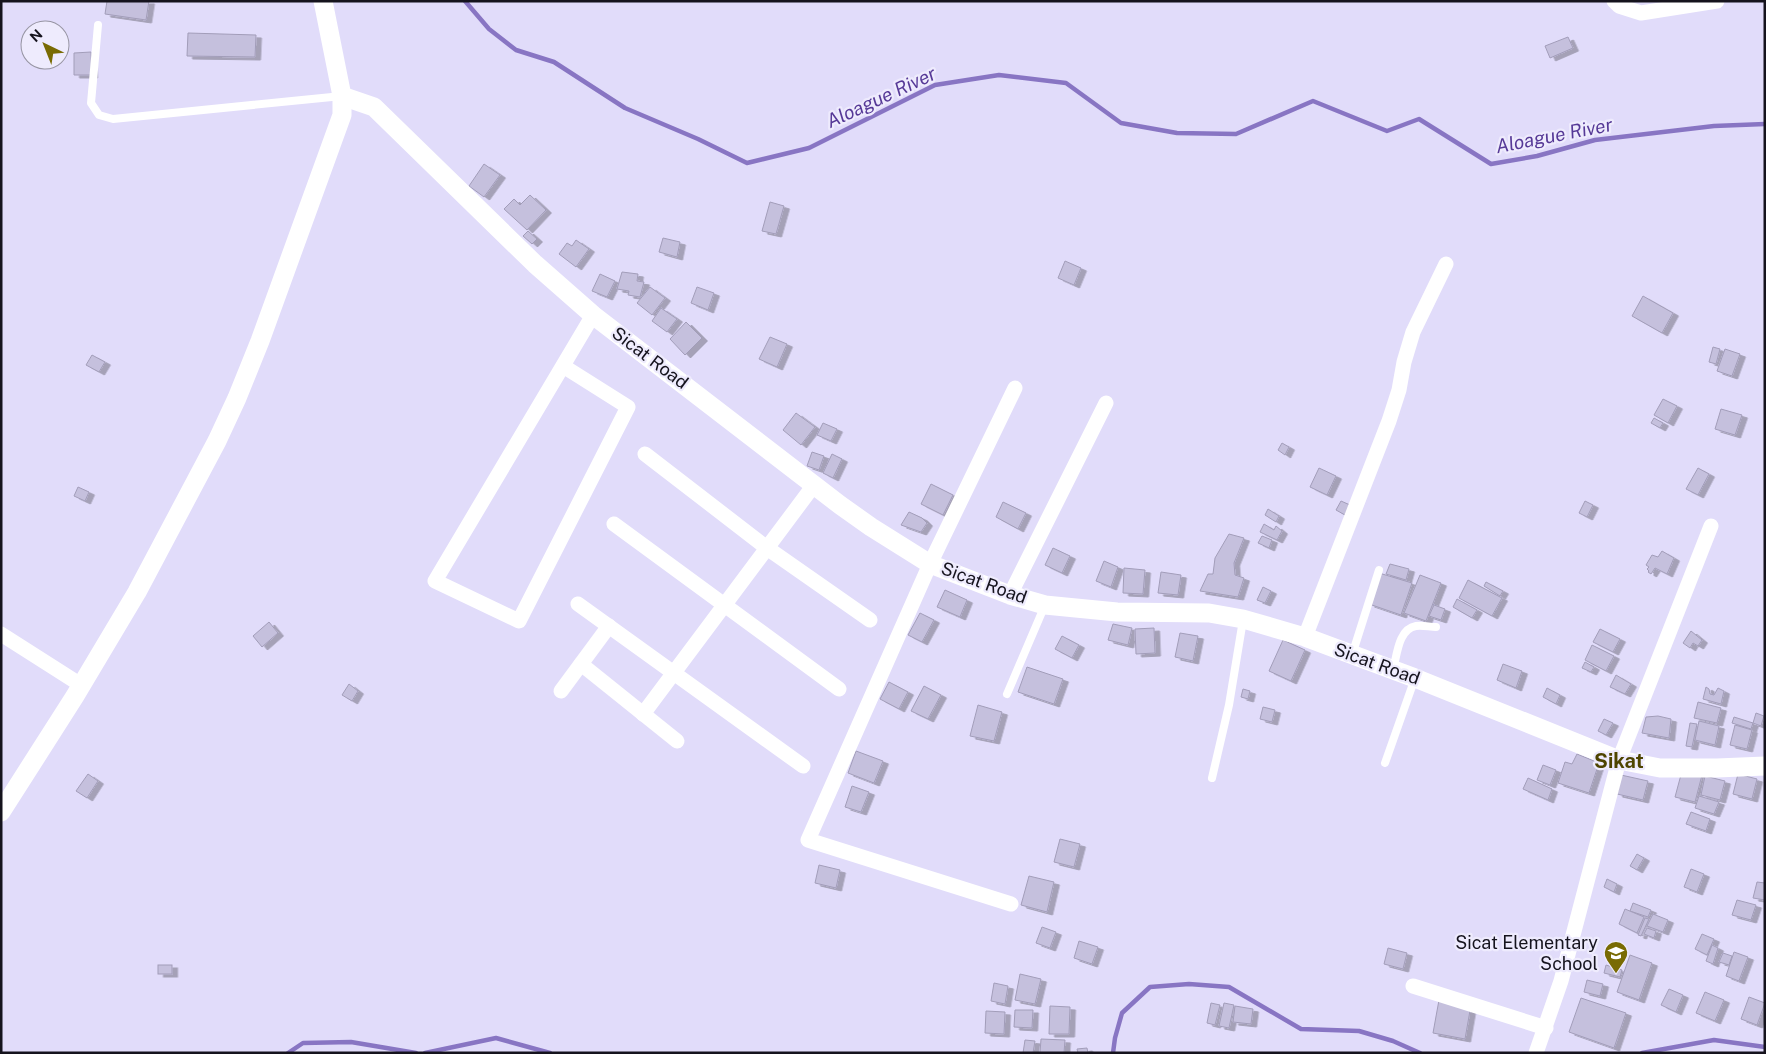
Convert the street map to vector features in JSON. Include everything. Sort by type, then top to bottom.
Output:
[{"type":"street","points":[[1,812],[137,592],[217,441],[237,398],[295,247],[342,115],[342,96],[323,1]]},
{"type":"street","points":[[1614,1],[1619,6],[1641,12],[1717,1]]},
{"type":"street","name":"Sicat Road","points":[[342,96],[374,107],[535,264],[593,315],[814,486],[871,527],[930,564],[1010,595],[1044,605],[1117,612],[1209,613],[1243,619],[1305,637],[1414,678],[1619,760],[1660,768],[1765,766]]},
{"type":"street","points":[[1305,637],[1389,421],[1399,390],[1404,362],[1413,332],[1446,264]]},
{"type":"street","points":[[563,366],[628,407],[519,621],[435,581],[593,315]]},
{"type":"street","points":[[1010,904],[808,840],[930,564],[1015,388]]},
{"type":"street","points":[[1010,595],[1106,403]]},
{"type":"street","points":[[645,454],[767,548],[870,620]]},
{"type":"street","points":[[643,714],[814,486]]},
{"type":"street","points":[[614,524],[838,689]]},
{"type":"street","points":[[1536,1053],[1546,1028],[1573,940],[1619,760],[1712,526]]},
{"type":"street","points":[[578,604],[804,766]]},
{"type":"street","points":[[561,691],[609,626]]},
{"type":"street","points":[[1,634],[81,685]]},
{"type":"street","points":[[581,664],[677,741]]},
{"type":"street","points":[[1414,986],[1546,1028]]},
{"type":"lane","points":[[98,25],[91,103],[99,115],[113,120],[342,96]]},
{"type":"lane","points":[[1352,655],[1379,570]]},
{"type":"lane","points":[[1007,694],[1044,605]]},
{"type":"lane","points":[[1212,778],[1230,705],[1243,619]]},
{"type":"lane","points":[[1393,670],[1402,636],[1407,629],[1416,626],[1436,628]]},
{"type":"lane","points":[[1385,763],[1414,678]]},
{"type":"building","points":[[107,1],[149,1],[146,20],[105,14]]},
{"type":"building","points":[[188,33],[256,35],[255,57],[187,56]]},
{"type":"building","points":[[1568,37],[1573,48],[1550,58],[1545,46]]},
{"type":"building","points":[[91,52],[92,75],[74,75],[74,53]]},
{"type":"building","points":[[484,164],[500,175],[484,197],[469,186]]},
{"type":"building","points":[[530,195],[546,210],[527,230],[504,209],[514,199],[520,205]]},
{"type":"building","points":[[770,202],[784,206],[776,234],[762,231]]},
{"type":"building","points":[[528,231],[537,239],[532,244],[523,236]]},
{"type":"building","points":[[663,238],[680,242],[677,257],[659,252]]},
{"type":"building","points":[[576,240],[589,249],[576,267],[559,254],[567,243],[572,246]]},
{"type":"building","points":[[1065,261],[1081,268],[1074,285],[1058,278]]},
{"type":"building","points":[[622,272],[638,274],[637,281],[644,282],[640,297],[628,295],[629,291],[617,289]]},
{"type":"building","points":[[600,274],[615,281],[607,297],[592,291]]},
{"type":"building","points":[[650,287],[665,298],[652,315],[637,303]]},
{"type":"building","points":[[697,287],[714,293],[708,310],[691,303]]},
{"type":"building","points":[[1643,296],[1673,313],[1662,333],[1632,316]]},
{"type":"building","points":[[661,308],[677,319],[667,332],[652,321]]},
{"type":"building","points":[[686,322],[702,338],[685,355],[670,339]]},
{"type":"building","points":[[770,337],[787,344],[777,367],[759,359]]},
{"type":"building","points":[[1713,347],[1720,349],[1716,364],[1709,362]]},
{"type":"building","points":[[1725,349],[1740,354],[1732,376],[1717,371]]},
{"type":"building","points":[[92,355],[105,362],[99,372],[86,365]]},
{"type":"building","points":[[1663,399],[1677,406],[1668,423],[1654,415]]},
{"type":"building","points":[[1721,409],[1742,415],[1735,435],[1715,429]]},
{"type":"building","points":[[796,413],[815,427],[801,445],[783,430]]},
{"type":"building","points":[[1654,418],[1663,423],[1660,428],[1651,423]]},
{"type":"building","points":[[823,423],[837,429],[831,441],[817,435]]},
{"type":"building","points":[[1282,443],[1289,447],[1285,455],[1278,450]]},
{"type":"building","points":[[812,452],[824,456],[819,470],[807,466]]},
{"type":"building","points":[[832,454],[842,459],[833,478],[823,473]]},
{"type":"building","points":[[1319,468],[1336,476],[1327,495],[1310,487]]},
{"type":"building","points":[[1698,468],[1709,474],[1698,495],[1686,489]]},
{"type":"building","points":[[931,484],[953,495],[943,515],[921,504]]},
{"type":"building","points":[[78,487],[89,492],[85,501],[74,496]]},
{"type":"building","points":[[1341,501],[1350,505],[1345,515],[1336,510]]},
{"type":"building","points":[[1585,501],[1593,505],[1587,517],[1579,513]]},
{"type":"building","points":[[1003,502],[1026,513],[1018,529],[996,517]]},
{"type":"building","points":[[1268,509],[1279,516],[1276,522],[1265,515]]},
{"type":"building","points":[[909,512],[922,518],[927,523],[921,532],[901,525]]},
{"type":"building","points":[[1264,524],[1274,530],[1276,526],[1282,531],[1277,540],[1260,532]]},
{"type":"building","points":[[1229,534],[1244,538],[1234,563],[1235,575],[1244,578],[1238,597],[1200,591],[1208,574],[1213,574],[1215,558]]},
{"type":"building","points":[[1262,536],[1272,540],[1269,548],[1258,543]]},
{"type":"building","points":[[1053,548],[1070,556],[1062,573],[1045,565]]},
{"type":"building","points":[[1662,551],[1674,558],[1667,574],[1655,568],[1651,574],[1647,569],[1649,567],[1646,565],[1652,555],[1658,557]]},
{"type":"building","points":[[1104,561],[1118,567],[1111,587],[1096,581]]},
{"type":"building","points":[[1390,564],[1409,569],[1406,580],[1386,574]]},
{"type":"building","points":[[1124,568],[1145,570],[1143,594],[1123,593]]},
{"type":"building","points":[[1161,572],[1181,575],[1178,595],[1158,593]]},
{"type":"building","points":[[1379,573],[1412,583],[1401,615],[1369,604]]},
{"type":"building","points":[[1420,575],[1441,583],[1426,621],[1404,613]]},
{"type":"building","points":[[1468,580],[1502,598],[1492,616],[1459,598]]},
{"type":"building","points":[[1486,582],[1503,591],[1500,596],[1484,586]]},
{"type":"building","points":[[1263,587],[1271,591],[1265,603],[1257,600]]},
{"type":"building","points":[[945,590],[967,600],[960,617],[937,607]]},
{"type":"building","points":[[1457,599],[1477,610],[1472,618],[1453,607]]},
{"type":"building","points":[[1434,605],[1445,609],[1441,620],[1429,616]]},
{"type":"building","points":[[920,613],[934,620],[922,642],[908,635]]},
{"type":"building","points":[[269,622],[278,633],[262,647],[253,636]]},
{"type":"building","points":[[1113,624],[1132,628],[1128,645],[1108,640]]},
{"type":"building","points":[[1154,628],[1155,653],[1136,654],[1135,629]]},
{"type":"building","points":[[1600,629],[1620,639],[1613,652],[1593,642]]},
{"type":"building","points":[[1691,631],[1702,640],[1698,646],[1693,643],[1690,648],[1683,643]]},
{"type":"building","points":[[1180,633],[1198,636],[1193,661],[1175,657]]},
{"type":"building","points":[[1062,636],[1079,645],[1072,658],[1055,649]]},
{"type":"building","points":[[1283,640],[1305,650],[1291,681],[1269,671]]},
{"type":"building","points":[[1592,645],[1614,656],[1606,671],[1585,660]]},
{"type":"building","points":[[1585,662],[1594,667],[1591,672],[1582,668]]},
{"type":"building","points":[[1503,664],[1522,671],[1516,688],[1497,680]]},
{"type":"building","points":[[1027,667],[1063,679],[1054,704],[1018,692]]},
{"type":"building","points":[[1616,675],[1631,684],[1625,694],[1610,687]]},
{"type":"building","points":[[889,682],[908,692],[899,709],[880,699]]},
{"type":"building","points":[[349,684],[358,691],[352,701],[342,695]]},
{"type":"building","points":[[924,686],[941,695],[928,719],[911,711]]},
{"type":"building","points":[[1706,687],[1709,689],[1710,694],[1714,695],[1718,688],[1724,691],[1721,704],[1703,699]]},
{"type":"building","points":[[1547,688],[1560,695],[1556,704],[1543,697]]},
{"type":"building","points":[[1243,689],[1250,691],[1248,699],[1241,697]]},
{"type":"building","points":[[1698,702],[1721,708],[1717,723],[1694,718]]},
{"type":"building","points":[[978,705],[1002,712],[994,741],[970,736]]},
{"type":"building","points":[[1263,707],[1275,710],[1272,722],[1260,719]]},
{"type":"building","points":[[1756,713],[1764,716],[1761,726],[1753,723]]},
{"type":"building","points":[[1658,716],[1671,719],[1669,738],[1642,733],[1646,717]]},
{"type":"building","points":[[1734,717],[1753,723],[1751,729],[1732,723]]},
{"type":"building","points":[[1604,719],[1613,723],[1606,735],[1598,731]]},
{"type":"building","points":[[1699,721],[1719,726],[1715,745],[1695,740]]},
{"type":"building","points":[[1690,723],[1697,724],[1692,747],[1686,746]]},
{"type":"building","points":[[1735,725],[1752,730],[1747,749],[1730,745]]},
{"type":"building","points":[[856,751],[883,761],[874,783],[848,773]]},
{"type":"building","points":[[1577,754],[1599,763],[1589,793],[1558,783],[1565,762],[1572,764]]},
{"type":"building","points":[[1543,765],[1556,770],[1550,785],[1537,780]]},
{"type":"building","points":[[1682,771],[1702,775],[1695,802],[1675,797]]},
{"type":"building","points":[[88,774],[98,781],[87,798],[76,791]]},
{"type":"building","points":[[1738,774],[1757,779],[1752,799],[1733,794]]},
{"type":"building","points":[[1621,775],[1648,781],[1643,800],[1617,794]]},
{"type":"building","points":[[1705,776],[1725,781],[1720,800],[1701,795]]},
{"type":"building","points":[[1528,778],[1552,789],[1548,800],[1523,789]]},
{"type":"building","points":[[852,786],[869,792],[861,812],[845,807]]},
{"type":"building","points":[[1699,796],[1719,802],[1714,814],[1695,808]]},
{"type":"building","points":[[1691,812],[1710,819],[1706,831],[1686,824]]},
{"type":"building","points":[[1060,839],[1080,844],[1074,867],[1054,862]]},
{"type":"building","points":[[1637,854],[1644,858],[1637,870],[1630,866]]},
{"type":"building","points":[[819,865],[840,870],[836,888],[815,883]]},
{"type":"building","points":[[1691,869],[1704,874],[1697,892],[1684,887]]},
{"type":"building","points":[[1029,876],[1054,882],[1047,912],[1021,905]]},
{"type":"building","points":[[1607,879],[1617,884],[1614,892],[1604,887]]},
{"type":"building","points":[[1757,882],[1765,883],[1765,900],[1753,898]]},
{"type":"building","points":[[1737,900],[1756,905],[1751,920],[1732,915]]},
{"type":"building","points":[[1633,903],[1651,910],[1648,917],[1630,911]]},
{"type":"building","points":[[1625,909],[1644,917],[1637,933],[1619,924]]},
{"type":"building","points":[[1653,914],[1668,920],[1663,932],[1647,926]]},
{"type":"building","points":[[1645,918],[1649,919],[1641,936],[1638,935]]},
{"type":"building","points":[[1042,927],[1056,932],[1050,948],[1036,943]]},
{"type":"building","points":[[1647,928],[1656,931],[1654,938],[1644,934]]},
{"type":"building","points":[[1702,934],[1714,939],[1707,955],[1695,949]]},
{"type":"building","points":[[1079,941],[1098,947],[1092,964],[1074,958]]},
{"type":"building","points":[[1712,945],[1718,948],[1713,964],[1706,961]]},
{"type":"building","points":[[1388,948],[1407,953],[1403,969],[1384,964]]},
{"type":"building","points":[[1734,952],[1748,957],[1739,981],[1726,976]]},
{"type":"building","points":[[1723,953],[1732,956],[1729,965],[1719,962]]},
{"type":"building","points":[[1630,955],[1652,963],[1639,1000],[1617,992]]},
{"type":"building","points":[[158,965],[172,965],[172,974],[158,974]]},
{"type":"building","points":[[1606,965],[1622,970],[1620,977],[1604,973]]},
{"type":"building","points":[[1020,974],[1041,979],[1035,1004],[1015,1000]]},
{"type":"building","points":[[1587,980],[1603,984],[1600,996],[1584,992]]},
{"type":"building","points":[[994,983],[1008,986],[1005,1004],[991,1001]]},
{"type":"building","points":[[1669,989],[1683,995],[1676,1012],[1661,1005]]},
{"type":"building","points":[[1705,992],[1724,1000],[1715,1021],[1696,1013]]},
{"type":"building","points":[[1749,997],[1765,1003],[1757,1025],[1741,1019]]},
{"type":"building","points":[[1581,998],[1626,1013],[1614,1048],[1569,1032]]},
{"type":"building","points":[[1439,1000],[1471,1005],[1465,1039],[1433,1033]]},
{"type":"building","points":[[1211,1003],[1220,1005],[1215,1025],[1207,1023]]},
{"type":"building","points":[[1224,1003],[1234,1005],[1229,1028],[1219,1026]]},
{"type":"building","points":[[1050,1006],[1070,1007],[1069,1034],[1049,1034]]},
{"type":"building","points":[[1235,1006],[1253,1009],[1251,1024],[1233,1022]]},
{"type":"building","points":[[1015,1010],[1033,1010],[1032,1028],[1014,1027]]},
{"type":"building","points":[[986,1011],[1005,1012],[1004,1034],[985,1033]]},
{"type":"building","points":[[1041,1039],[1065,1040],[1064,1053],[1040,1053]]},
{"type":"building","points":[[1025,1040],[1035,1041],[1033,1053],[1023,1053]]},
{"type":"building","points":[[1087,1048],[1088,1053],[1078,1053],[1077,1049]]},
{"type":"waterway","name":"Aloague River","points":[[465,1],[489,29],[516,50],[554,62],[625,108],[698,139],[747,163],[809,148],[935,85],[999,75],[1066,83],[1121,123],[1177,133],[1236,134],[1313,101],[1387,131],[1419,119],[1491,164],[1537,156],[1595,140],[1714,126],[1765,124]]},
{"type":"waterway","points":[[1113,1053],[1122,1013],[1150,987],[1189,984],[1229,987],[1301,1029],[1359,1031],[1393,1041],[1420,1053]]},
{"type":"waterway","points":[[425,1053],[496,1038],[550,1053]]},
{"type":"waterway","points":[[1642,1053],[1714,1040],[1765,1047]]},
{"type":"waterway","points":[[288,1053],[303,1043],[351,1042],[416,1053]]},
{"type":"place","name":"Sicat Elementary School","points":[[1616,974]]},
{"type":"district","name":"Sikat","points":[[1619,761]]}]
